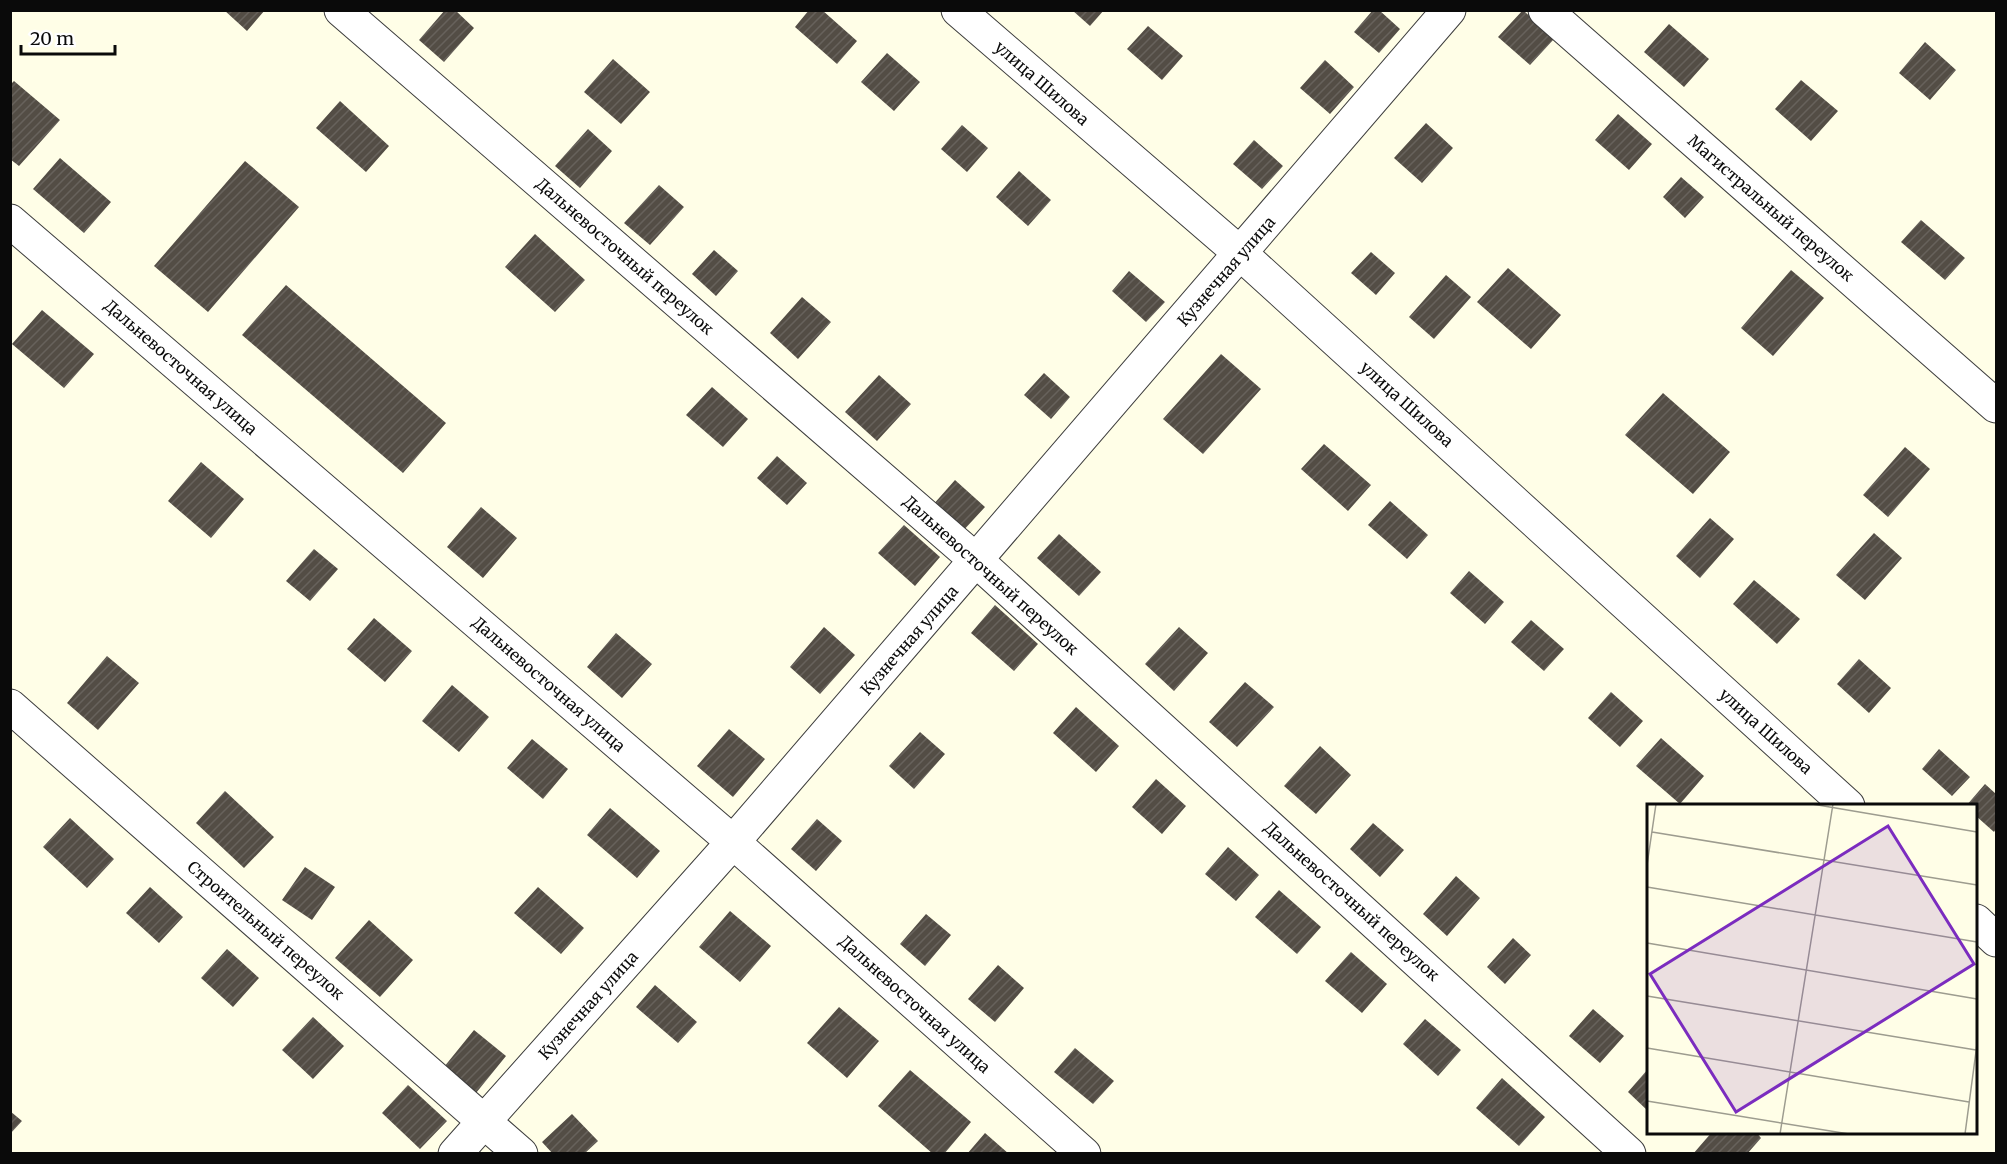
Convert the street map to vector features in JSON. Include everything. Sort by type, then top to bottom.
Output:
[{"type":"street","name":"Дальневосточный переулок","points":[[341,10],[977,561],[1629,1154]]},
{"type":"street","name":"улица Шилова","points":[[958,10],[1241,254],[1846,804]]},
{"type":"street","name":"Кузнечная улица","points":[[455,1154],[733,842],[1449,10]]},
{"type":"street","name":"Магистральный переулок","points":[[1545,10],[1996,406]]},
{"type":"street","name":"Дальневосточная улица","points":[[10,221],[733,842],[1084,1154]]},
{"type":"street","name":"Строительный переулок","points":[[10,706],[521,1154]]},
{"type":"street","points":[[1977,922],[1996,940]]},
{"type":"building","points":[[224,10],[265,10],[247,31]]},
{"type":"building","points":[[445,10],[455,10],[474,28],[444,62],[419,40]]},
{"type":"building","points":[[809,10],[822,10],[857,41],[837,64],[795,27]]},
{"type":"building","points":[[1072,10],[1104,10],[1090,26]]},
{"type":"building","points":[[1373,10],[1379,10],[1400,29],[1379,53],[1354,32]]},
{"type":"building","points":[[1523,10],[1554,39],[1530,65],[1498,37]]},
{"type":"building","points":[[1669,24],[1709,59],[1684,87],[1644,52]]},
{"type":"building","points":[[1148,26],[1183,56],[1162,80],[1127,49]]},
{"type":"building","points":[[1925,42],[1956,70],[1930,100],[1899,73]]},
{"type":"building","points":[[887,53],[920,82],[894,111],[861,82]]},
{"type":"building","points":[[613,59],[650,92],[621,124],[584,92]]},
{"type":"building","points":[[1325,60],[1354,87],[1330,114],[1300,88]]},
{"type":"building","points":[[1801,80],[1838,111],[1811,141],[1775,109]]},
{"type":"building","points":[[14,81],[60,120],[19,166],[10,159],[10,85]]},
{"type":"building","points":[[340,101],[389,146],[366,172],[316,128]]},
{"type":"building","points":[[1618,114],[1652,144],[1629,170],[1595,140]]},
{"type":"building","points":[[1426,123],[1453,148],[1422,183],[1394,158]]},
{"type":"building","points":[[962,125],[988,148],[967,172],[941,149]]},
{"type":"building","points":[[588,129],[612,151],[580,188],[555,166]]},
{"type":"building","points":[[1254,140],[1283,166],[1262,189],[1233,164]]},
{"type":"building","points":[[60,158],[111,202],[84,233],[33,189]]},
{"type":"building","points":[[245,161],[299,207],[208,312],[154,266]]},
{"type":"building","points":[[1019,171],[1051,200],[1028,226],[996,197]]},
{"type":"building","points":[[1681,177],[1704,197],[1685,218],[1663,197]]},
{"type":"building","points":[[659,185],[684,207],[650,245],[624,223]]},
{"type":"building","points":[[1921,220],[1965,258],[1945,280],[1901,242]]},
{"type":"building","points":[[535,234],[585,280],[555,312],[505,267]]},
{"type":"building","points":[[714,250],[738,271],[716,296],[692,274]]},
{"type":"building","points":[[1371,252],[1395,273],[1376,295],[1351,273]]},
{"type":"building","points":[[1508,268],[1561,315],[1531,349],[1477,302]]},
{"type":"building","points":[[1791,270],[1824,298],[1773,356],[1741,328]]},
{"type":"building","points":[[1129,271],[1165,302],[1146,322],[1112,291]]},
{"type":"building","points":[[1446,275],[1471,297],[1434,339],[1409,317]]},
{"type":"building","points":[[286,285],[446,423],[403,473],[242,335]]},
{"type":"building","points":[[802,297],[831,322],[798,359],[770,333]]},
{"type":"building","points":[[42,310],[94,354],[64,388],[12,344]]},
{"type":"building","points":[[1221,354],[1261,389],[1203,454],[1163,419]]},
{"type":"building","points":[[1044,373],[1070,397],[1051,419],[1024,395]]},
{"type":"building","points":[[879,375],[911,404],[877,441],[845,412]]},
{"type":"building","points":[[712,387],[748,419],[723,447],[686,415]]},
{"type":"building","points":[[1663,393],[1730,452],[1693,494],[1625,435]]},
{"type":"building","points":[[1324,444],[1371,485],[1348,511],[1301,469]]},
{"type":"building","points":[[1905,447],[1930,469],[1888,517],[1863,495]]},
{"type":"building","points":[[777,456],[807,483],[787,505],[757,478]]},
{"type":"building","points":[[201,462],[244,499],[211,538],[168,501]]},
{"type":"building","points":[[955,480],[985,507],[962,532],[932,506]]},
{"type":"building","points":[[1390,501],[1428,535],[1407,559],[1368,525]]},
{"type":"building","points":[[481,507],[517,538],[483,578],[447,547]]},
{"type":"building","points":[[1710,518],[1734,539],[1700,578],[1676,556]]},
{"type":"building","points":[[904,525],[940,557],[915,586],[878,553]]},
{"type":"building","points":[[1874,533],[1902,558],[1865,600],[1836,575]]},
{"type":"building","points":[[1059,534],[1101,572],[1079,596],[1037,558]]},
{"type":"building","points":[[314,549],[338,569],[310,601],[286,581]]},
{"type":"building","points":[[1469,571],[1504,602],[1485,624],[1450,593]]},
{"type":"building","points":[[1754,580],[1800,619],[1777,644],[1733,604]]},
{"type":"building","points":[[995,605],[1038,644],[1014,671],[971,633]]},
{"type":"building","points":[[374,618],[412,651],[385,682],[347,649]]},
{"type":"building","points":[[1531,620],[1564,649],[1544,671],[1511,642]]},
{"type":"building","points":[[824,627],[855,655],[820,694],[790,667]]},
{"type":"building","points":[[1179,627],[1208,653],[1174,691],[1145,664]]},
{"type":"building","points":[[616,633],[652,664],[622,698],[587,667]]},
{"type":"building","points":[[107,656],[139,683],[98,730],[67,703]]},
{"type":"building","points":[[1859,659],[1891,688],[1869,713],[1837,684]]},
{"type":"building","points":[[1245,682],[1274,707],[1237,747],[1209,722]]},
{"type":"building","points":[[452,685],[489,717],[459,752],[422,721]]},
{"type":"building","points":[[1611,692],[1643,721],[1620,747],[1588,718]]},
{"type":"building","points":[[1076,707],[1119,746],[1096,772],[1053,733]]},
{"type":"building","points":[[729,729],[765,759],[733,797],[697,766]]},
{"type":"building","points":[[920,732],[945,754],[914,789],[889,766]]},
{"type":"building","points":[[1661,738],[1704,776],[1680,804],[1636,766]]},
{"type":"building","points":[[532,739],[568,769],[543,799],[507,768]]},
{"type":"building","points":[[1320,746],[1351,775],[1316,814],[1284,786]]},
{"type":"building","points":[[1939,749],[1970,777],[1952,796],[1922,769]]},
{"type":"building","points":[[1156,779],[1186,806],[1162,834],[1132,807]]},
{"type":"building","points":[[1985,784],[1996,794],[1996,829],[1994,832],[1977,817],[1977,804],[1968,804]]},
{"type":"building","points":[[225,791],[274,837],[244,868],[196,823]]},
{"type":"building","points":[[610,808],[660,851],[637,878],[587,835]]},
{"type":"building","points":[[70,818],[114,859],[87,888],[43,847]]},
{"type":"building","points":[[817,819],[842,841],[816,871],[791,849]]},
{"type":"building","points":[[1373,823],[1404,850],[1380,877],[1350,849]]},
{"type":"building","points":[[1228,847],[1259,875],[1236,901],[1205,874]]},
{"type":"building","points":[[305,867],[335,887],[312,920],[282,900]]},
{"type":"building","points":[[1456,876],[1480,898],[1447,936],[1423,914]]},
{"type":"building","points":[[150,887],[183,917],[159,943],[126,913]]},
{"type":"building","points":[[538,887],[584,928],[561,954],[514,913]]},
{"type":"building","points":[[1279,890],[1321,927],[1297,954],[1255,917]]},
{"type":"building","points":[[730,911],[771,946],[740,982],[699,947]]},
{"type":"building","points":[[926,914],[951,935],[925,966],[900,944]]},
{"type":"building","points":[[369,920],[413,960],[380,997],[335,958]]},
{"type":"building","points":[[1513,938],[1531,955],[1505,984],[1487,967]]},
{"type":"building","points":[[227,949],[259,978],[233,1007],[201,978]]},
{"type":"building","points":[[1351,952],[1387,984],[1362,1013],[1325,981]]},
{"type":"building","points":[[998,965],[1024,988],[995,1022],[968,999]]},
{"type":"building","points":[[655,985],[697,1022],[678,1043],[636,1007]]},
{"type":"building","points":[[839,1007],[879,1041],[847,1078],[807,1043]]},
{"type":"building","points":[[1593,1009],[1624,1036],[1600,1063],[1569,1036]]},
{"type":"building","points":[[313,1017],[344,1046],[313,1079],[282,1050]]},
{"type":"building","points":[[1425,1019],[1461,1050],[1438,1076],[1403,1044]]},
{"type":"building","points":[[474,1030],[506,1056],[476,1093],[444,1067]]},
{"type":"building","points":[[1075,1048],[1114,1081],[1093,1104],[1054,1072]]},
{"type":"building","points":[[910,1070],[971,1122],[944,1154],[933,1154],[878,1106]]},
{"type":"building","points":[[1647,1070],[1647,1110],[1628,1092]]},
{"type":"building","points":[[1502,1078],[1545,1117],[1519,1146],[1476,1108]]},
{"type":"building","points":[[408,1085],[447,1121],[420,1149],[382,1113]]},
{"type":"building","points":[[10,1111],[22,1121],[10,1134]]},
{"type":"building","points":[[572,1114],[598,1141],[584,1154],[553,1154],[542,1142]]},
{"type":"building","points":[[985,1133],[1009,1154],[967,1154]]},
{"type":"building","points":[[1710,1134],[1758,1134],[1761,1138],[1747,1154],[1693,1154]]}]
